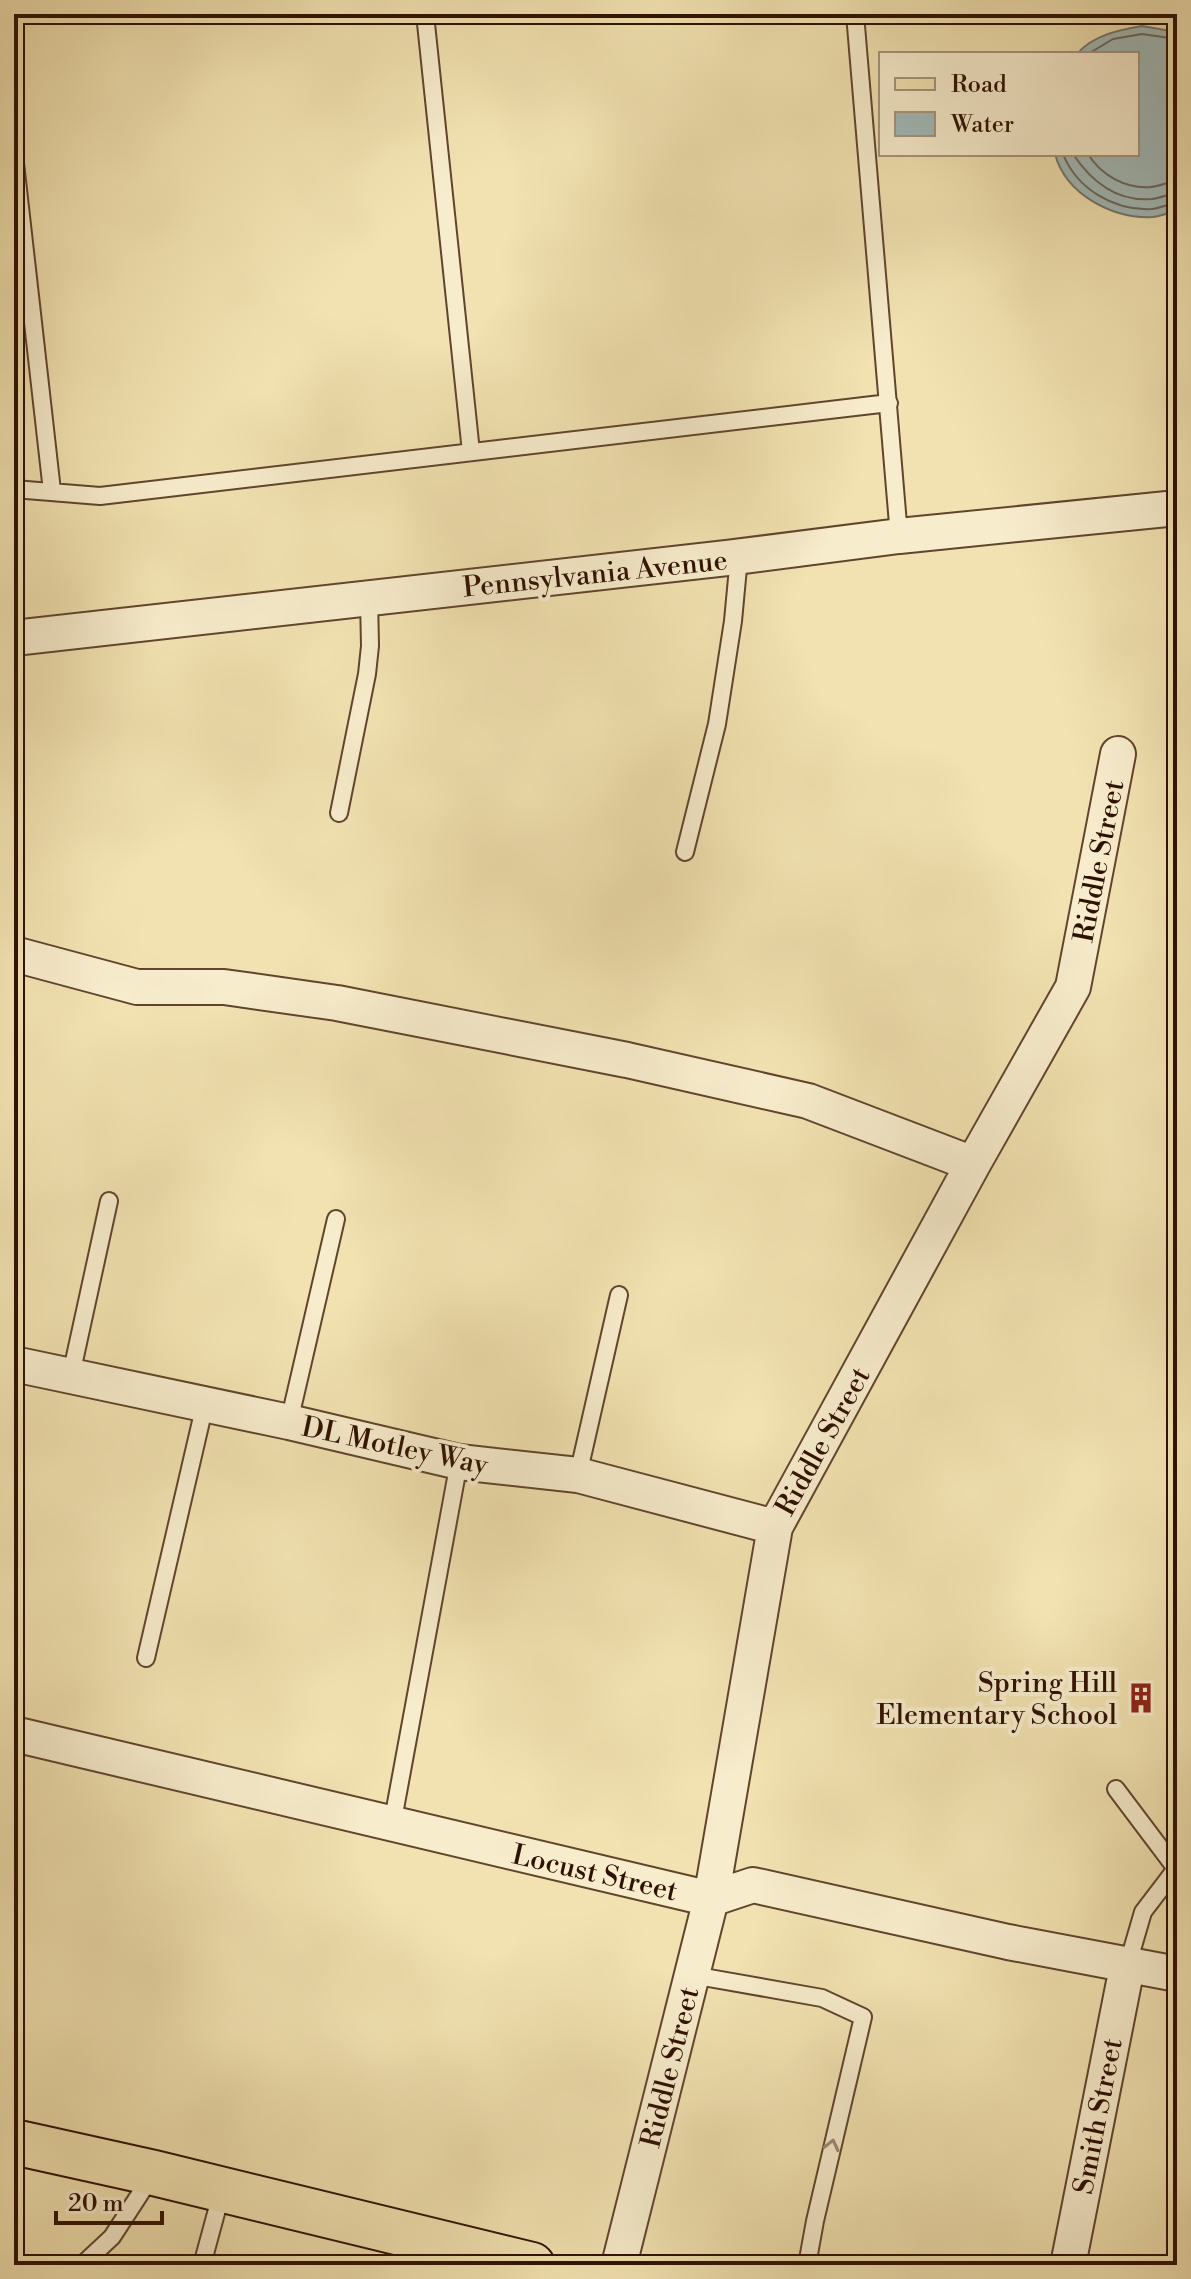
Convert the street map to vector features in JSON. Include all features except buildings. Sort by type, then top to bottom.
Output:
[{"type":"main road","points":[[14,2142],[532,2265]]},
{"type":"street","name":"Pennsylvania Avenue","points":[[14,638],[739,557],[899,536],[1177,508]]},
{"type":"street","name":"Riddle Street","points":[[619,2265],[711,1899],[775,1527],[1073,987],[1118,754]]},
{"type":"street","points":[[14,954],[137,987],[224,987],[337,1003],[627,1060],[808,1101],[973,1164]]},
{"type":"street","name":"DL Motley Way","points":[[14,1364],[289,1422],[459,1462],[578,1475],[775,1527]]},
{"type":"street","name":"Locust Street","points":[[14,1734],[711,1899],[753,1885],[1127,1967],[1177,1974]]},
{"type":"street","name":"Smith Street","points":[[1068,2265],[1127,1967]]},
{"type":"lane","points":[[425,14],[471,452]]},
{"type":"lane","points":[[855,14],[899,536]]},
{"type":"lane","points":[[14,154],[52,491]]},
{"type":"lane","points":[[14,489],[100,496],[889,403]]},
{"type":"lane","points":[[685,852],[717,724],[733,621],[739,557]]},
{"type":"lane","points":[[339,813],[367,674],[369,598]]},
{"type":"lane","points":[[71,1375],[109,1201]]},
{"type":"lane","points":[[289,1422],[336,1219]]},
{"type":"lane","points":[[578,1475],[619,1295]]},
{"type":"lane","points":[[146,1658],[205,1404]]},
{"type":"lane","points":[[392,1825],[459,1462]]},
{"type":"lane","points":[[1116,1789],[1176,1870],[1143,1912],[1127,1967]]},
{"type":"lane","points":[[692,1975],[822,1998],[863,2017],[807,2265]]},
{"type":"lane","points":[[82,2265],[112,2237],[154,2173]]},
{"type":"lane","points":[[202,2265],[222,2189]]},
{"type":"water","points":[[1142,26],[1177,32],[1177,210],[1162,215],[1138,217],[1122,214],[1093,202],[1069,181],[1056,156],[1139,156],[1139,52],[1079,52],[1099,38]]},
{"type":"place","name":"Spring Hill Elementary School","points":[[1141,1698]]}]
